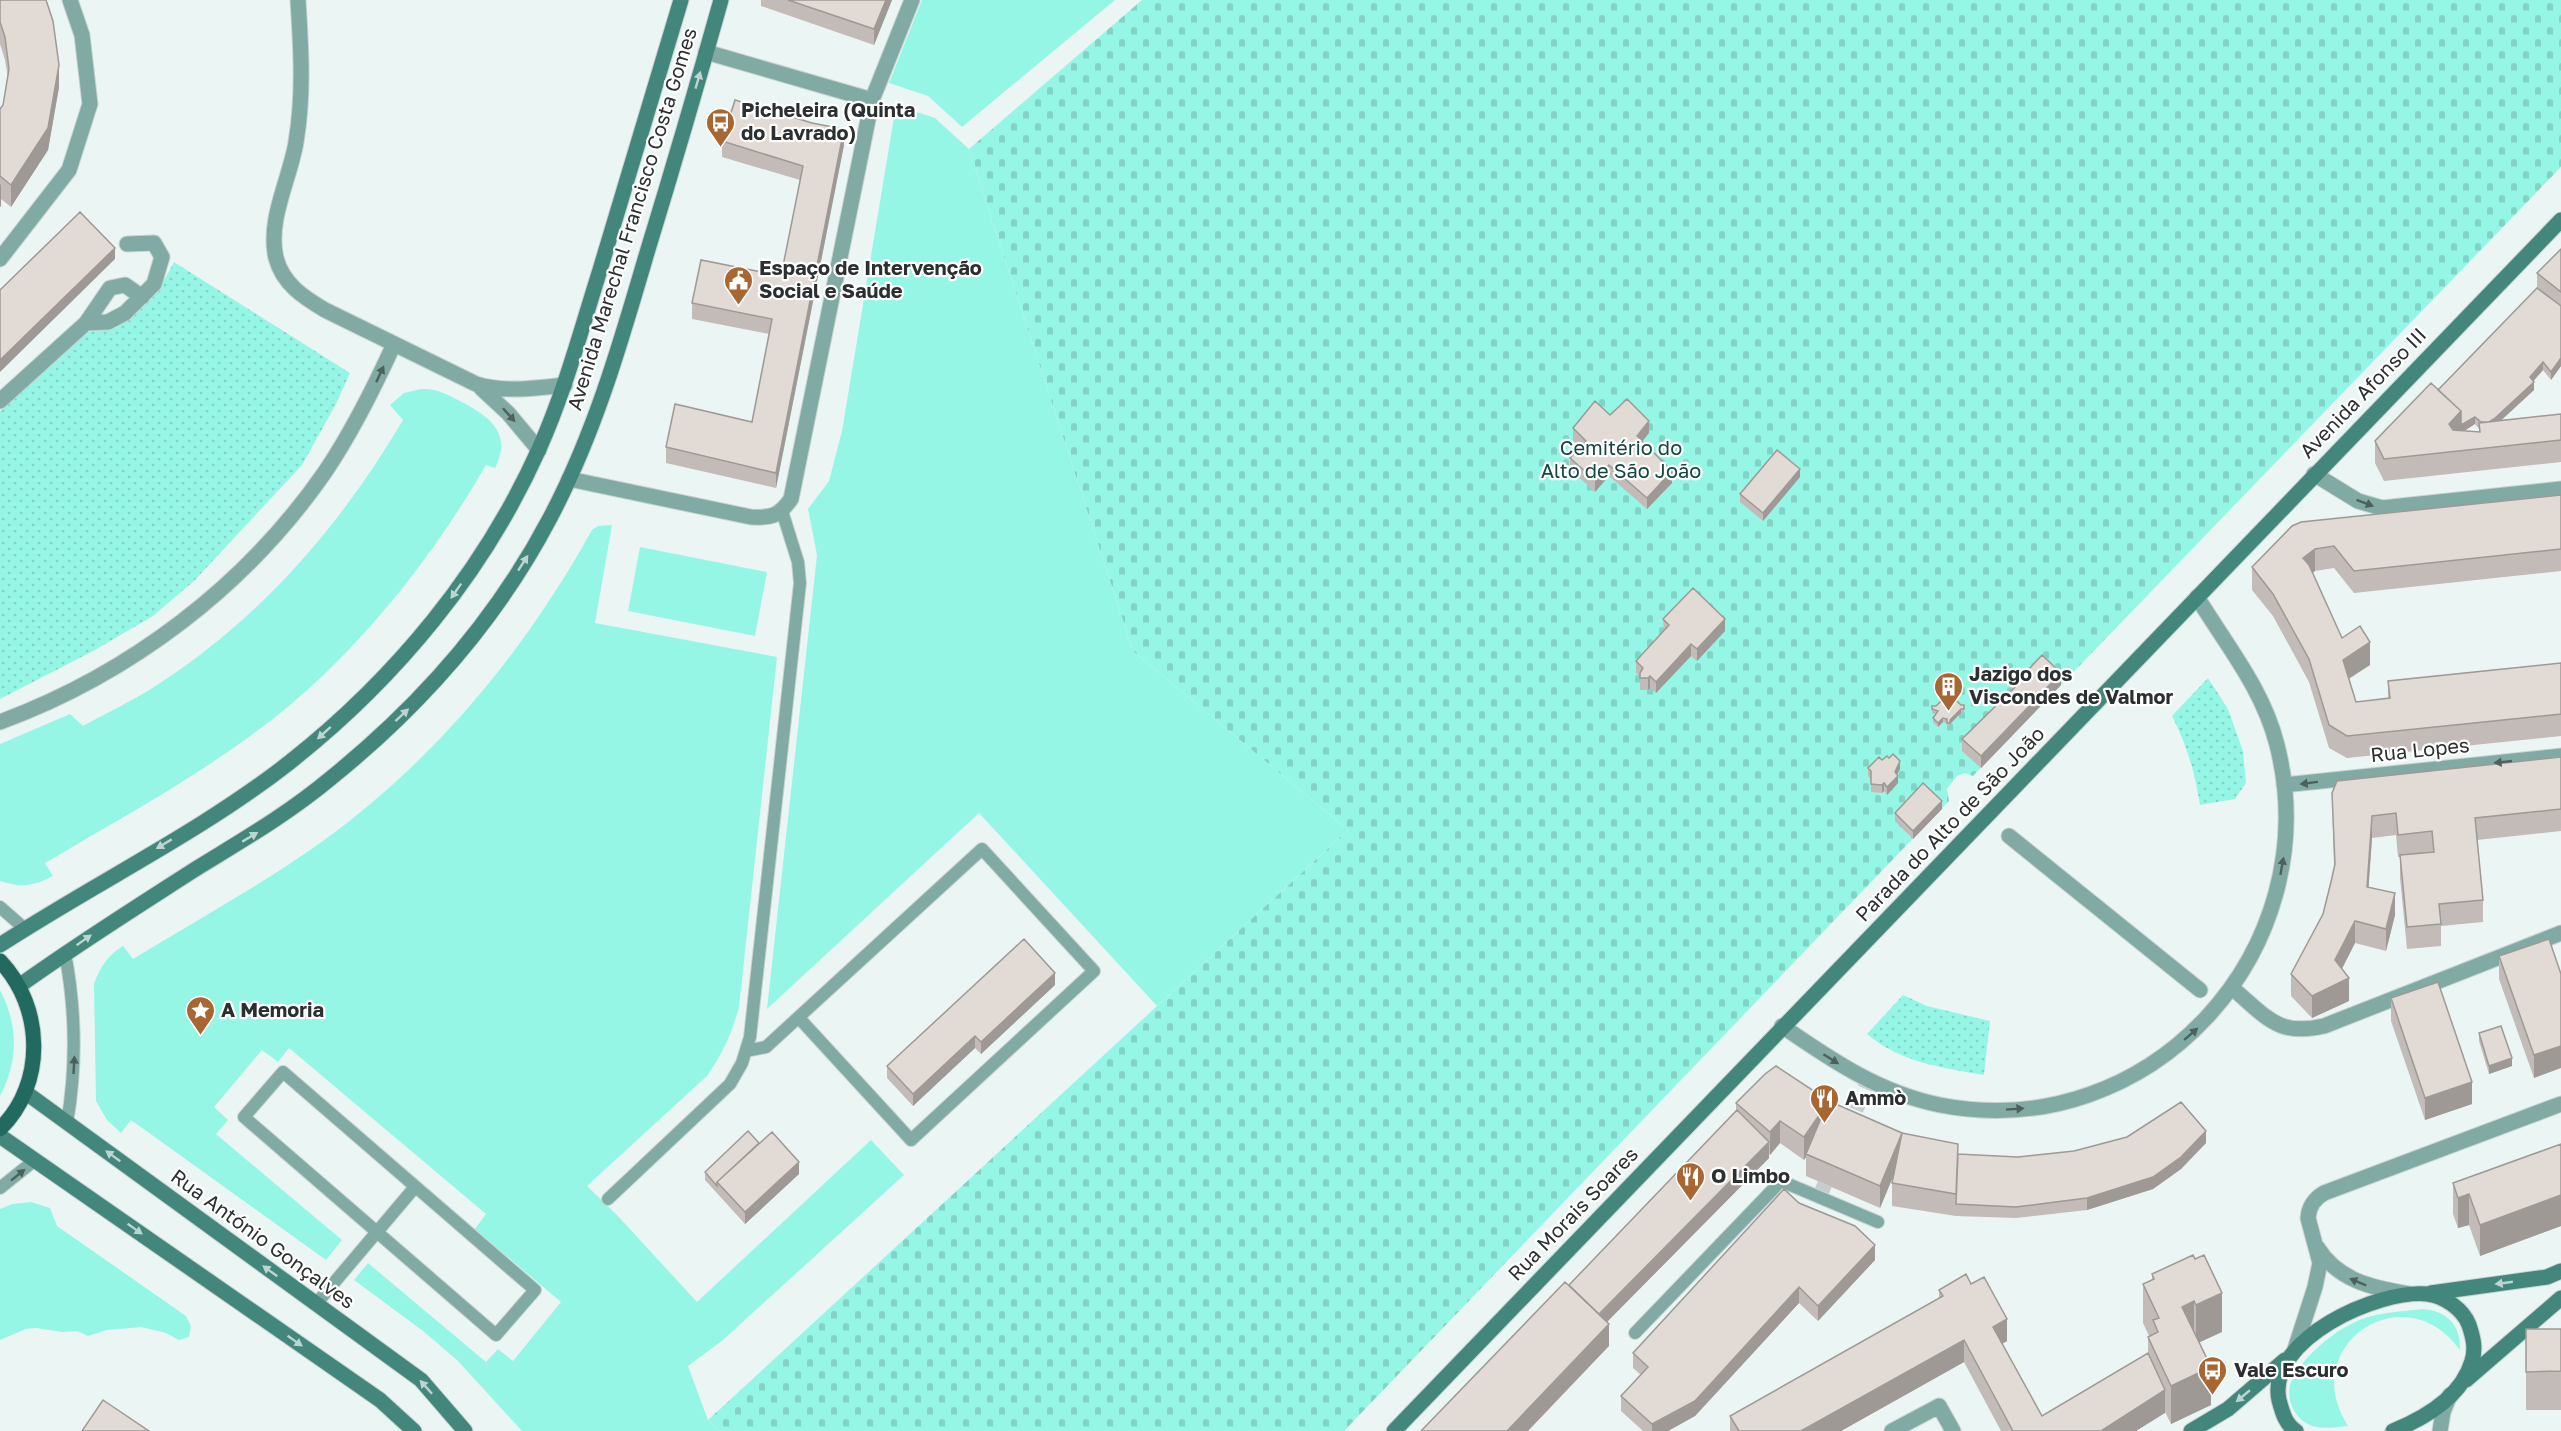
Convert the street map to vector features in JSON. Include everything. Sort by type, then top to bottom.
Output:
[{"type":"main road","name":"Avenida Marechal Francisco Costa Gomes","points":[[0,945],[263,783],[311,745],[398,663],[449,601],[497,530],[539,450],[565,385],[681,0]]},
{"type":"main road","name":"Avenida Marechal Francisco Costa Gomes","points":[[20,986],[65,953],[277,819],[332,777],[393,723],[443,671],[495,606],[533,548],[569,479],[615,362],[721,0]]},
{"type":"main road","name":"Avenida Afonso III","points":[[2197,597],[2561,220]]},
{"type":"main road","name":"Parada do Alto de São João","points":[[1782,1026],[2069,732],[2197,597]]},
{"type":"main road","points":[[0,961],[20,986],[29,1009],[34,1050],[32,1071],[25,1092],[18,1107],[0,1129]]},
{"type":"main road","name":"Rua Morais Soares","points":[[1394,1431],[1782,1026]]},
{"type":"main road","name":"Rua António Gonçalves","points":[[25,1092],[421,1380],[465,1431]]},
{"type":"main road","points":[[0,1136],[380,1400],[414,1431]]},
{"type":"main road","points":[[2192,1431],[2228,1408],[2326,1324],[2341,1317],[2384,1301],[2547,1276],[2561,1271]]},
{"type":"main road","points":[[2418,1294],[2446,1300],[2462,1313],[2473,1336],[2474,1348],[2470,1368],[2454,1391]]},
{"type":"main road","points":[[2393,1431],[2424,1416],[2561,1298]]},
{"type":"main road","points":[[2291,1353],[2279,1381],[2278,1396],[2283,1414],[2296,1431]]},
{"type":"street","points":[[0,259],[69,170],[90,104],[82,35],[70,0]]},
{"type":"street","points":[[298,0],[303,76],[296,143],[275,223],[276,259],[286,280],[306,298],[476,384],[491,389],[522,390],[565,385]]},
{"type":"street","points":[[569,479],[751,517],[782,512],[791,499],[795,485],[872,100],[912,0]]},
{"type":"street","points":[[706,52],[872,100]]},
{"type":"street","points":[[86,323],[108,322],[125,313],[154,284],[162,257],[154,243],[127,244]]},
{"type":"street","points":[[0,401],[86,323],[110,288],[125,285],[142,297]]},
{"type":"street","points":[[0,722],[61,695],[121,663],[170,631],[231,581],[259,553],[309,494],[330,464],[366,403],[394,344]]},
{"type":"street","points":[[476,384],[508,413],[539,450]]},
{"type":"street","points":[[2314,474],[2358,501],[2382,508],[2561,489]]},
{"type":"street","points":[[1782,1026],[1850,1071],[1892,1091],[1940,1105],[1983,1110],[2016,1110],[2075,1099],[2130,1077],[2151,1065],[2190,1035],[2232,988],[2260,939],[2279,884],[2286,830],[2284,786],[2277,745],[2254,684],[2197,597]]},
{"type":"street","name":"Rua Lopes","points":[[2284,786],[2561,756]]},
{"type":"street","points":[[2009,836],[2200,990]]},
{"type":"street","points":[[2232,988],[2280,1027],[2307,1030],[2324,1026],[2561,933]]},
{"type":"street","points":[[2291,1353],[2320,1263],[2309,1224],[2308,1211],[2315,1200],[2324,1193],[2561,1104]]},
{"type":"street","points":[[2316,1246],[2329,1262],[2352,1280],[2361,1284],[2418,1294]]},
{"type":"street","points":[[2440,1431],[2443,1412],[2454,1391]]},
{"type":"street","points":[[1892,1431],[1939,1406],[1953,1431]]},
{"type":"lane","points":[[608,1199],[730,1084],[746,1051],[755,1010],[800,583],[798,562],[782,512]]},
{"type":"lane","points":[[746,1051],[766,1047],[982,849],[1094,971],[911,1140],[799,1018]]},
{"type":"lane","points":[[0,907],[25,929]]},
{"type":"lane","points":[[65,953],[72,991],[75,1038],[74,1076],[67,1123]]},
{"type":"lane","points":[[282,1072],[415,1187],[535,1290],[496,1335],[244,1117],[282,1072]]},
{"type":"lane","points":[[0,1188],[35,1160]]},
{"type":"lane","points":[[1635,1334],[1781,1181],[1878,1222]]},
{"type":"lane","points":[[316,1304],[415,1187]]},
{"type":"green space","points":[[922,0],[1115,0],[962,127],[928,96],[889,83]]},
{"type":"green space","name":"Cemitério do Alto de São João","points":[[1142,0],[2561,0],[2561,167],[1973,776],[1965,773],[1957,776],[1947,789],[1949,801],[1344,1431],[719,1431],[708,1420],[1348,830],[1133,651],[969,149]]},
{"type":"green space","points":[[896,105],[935,118],[969,149],[1133,651],[1348,830],[1157,1006],[979,813],[767,1009],[817,555],[808,509],[829,481],[842,431]]},
{"type":"green space","points":[[174,262],[350,373],[336,404],[302,465],[194,581],[153,616],[95,650],[0,699],[0,411],[88,332],[124,322],[159,289]]},
{"type":"green space","points":[[432,389],[446,394],[471,407],[489,420],[499,435],[500,456],[495,468],[486,465],[444,531],[398,594],[346,653],[318,680],[289,706],[231,750],[45,863],[53,876],[27,885],[14,885],[0,881],[0,744],[70,714],[83,726],[154,687],[192,661],[228,632],[294,568],[352,497],[403,420],[390,405],[404,393]]},
{"type":"green space","points":[[612,525],[595,623],[777,657],[739,1007],[733,1026],[707,1076],[587,1186],[617,1215],[697,1302],[871,1140],[904,1175],[723,1340],[688,1366],[708,1420],[719,1431],[522,1431],[457,1360],[423,1331],[354,1280],[368,1263],[486,1362],[498,1349],[513,1361],[561,1302],[475,1229],[486,1214],[289,1048],[278,1062],[262,1050],[214,1107],[228,1120],[216,1134],[342,1240],[326,1260],[131,1120],[121,1133],[107,1120],[96,1101],[94,984],[109,957],[123,946],[133,959],[277,872],[323,841],[364,809],[403,775],[475,700],[538,618],[592,530],[598,526]]},
{"type":"green space","points":[[640,547],[767,572],[755,636],[628,611]]},
{"type":"green space","points":[[2208,678],[2228,709],[2243,751],[2246,783],[2235,799],[2200,805],[2190,759],[2172,716]]},
{"type":"green space","points":[[0,990],[10,1016],[14,1043],[11,1069],[0,1096]]},
{"type":"green space","points":[[1903,995],[1927,1006],[1990,1021],[1984,1075],[1937,1066],[1907,1057],[1880,1044],[1867,1034]]},
{"type":"green space","points":[[31,1202],[50,1208],[57,1226],[186,1316],[191,1326],[189,1337],[179,1340],[166,1333],[141,1327],[107,1330],[88,1336],[77,1331],[62,1332],[36,1328],[26,1329],[0,1340],[0,1209],[12,1204]]},
{"type":"green space","points":[[2423,1309],[2446,1316],[2451,1321],[2458,1333],[2460,1350],[2437,1328],[2412,1318],[2386,1319],[2364,1329],[2346,1346],[2336,1369],[2336,1397],[2348,1426],[2316,1427],[2308,1424],[2296,1414],[2290,1399],[2291,1383],[2305,1361],[2327,1340],[2351,1324],[2368,1317]]},
{"type":"building","points":[[0,0],[46,0],[53,21],[59,65],[48,128],[11,185],[0,176],[0,109],[3,105],[9,69],[5,37],[0,22]]},
{"type":"building","points":[[788,0],[886,0],[874,29]]},
{"type":"building","points":[[735,100],[812,123],[844,129],[776,473],[666,447],[675,404],[752,422],[772,319],[692,303],[701,260],[781,276],[803,166],[722,141]]},
{"type":"building","points":[[80,212],[115,248],[0,360],[0,290]]},
{"type":"building","points":[[2561,249],[2561,292],[2537,273]]},
{"type":"building","points":[[2537,288],[2561,306],[2561,358],[2551,372],[2543,362],[2530,377],[2534,382],[2494,419],[2481,422],[2475,417],[2461,425],[2461,411],[2438,390]]},
{"type":"building","points":[[2431,383],[2461,411],[2449,424],[2453,430],[2480,432],[2479,423],[2561,414],[2561,440],[2384,459],[2375,441]]},
{"type":"building","points":[[1627,399],[1649,421],[1637,436],[1672,471],[1647,498],[1609,465],[1595,480],[1570,458],[1586,441],[1573,428],[1595,401],[1610,415]]},
{"type":"building","points":[[1777,450],[1800,469],[1763,513],[1740,494]]},
{"type":"building","points":[[2561,495],[2561,549],[2354,571],[2334,546],[2315,549],[2303,558],[2309,565],[2342,638],[2360,626],[2370,642],[2343,660],[2356,702],[2390,698],[2388,681],[2561,663],[2561,714],[2347,736],[2329,725],[2309,659],[2273,594],[2252,567],[2292,526],[2301,522]]},
{"type":"building","points":[[1693,588],[1725,619],[1697,649],[1691,644],[1656,682],[1650,676],[1640,678],[1643,668],[1636,661],[1669,625],[1663,619]]},
{"type":"building","points":[[2042,655],[2061,673],[1981,756],[1962,739],[2015,687],[2014,685]]},
{"type":"building","name":"Jazigo dos Viscondes de Valmor","points":[[1947,691],[1950,691],[1950,695],[1961,705],[1964,705],[1964,709],[1961,709],[1950,720],[1950,723],[1943,718],[1938,723],[1933,718],[1938,711],[1932,709],[1932,706],[1936,706],[1947,695]]},
{"type":"building","points":[[1893,754],[1900,761],[1895,772],[1898,776],[1887,787],[1884,783],[1882,785],[1871,784],[1871,771],[1868,768],[1879,757],[1882,760]]},
{"type":"building","points":[[2561,757],[2561,809],[2475,818],[2483,900],[2439,904],[2441,924],[2407,927],[2400,855],[2434,852],[2432,831],[2398,835],[2396,813],[2372,816],[2367,887],[2395,893],[2386,929],[2355,921],[2335,960],[2349,978],[2312,996],[2291,974],[2323,914],[2331,882],[2335,864],[2332,793],[2337,781]]},
{"type":"building","points":[[1923,783],[1942,801],[1913,831],[1895,813]]},
{"type":"building","points":[[1024,939],[1055,973],[981,1042],[975,1036],[913,1094],[887,1066]]},
{"type":"building","points":[[2549,939],[2561,974],[2561,1046],[2534,1055],[2499,956]]},
{"type":"building","points":[[2438,982],[2472,1082],[2425,1098],[2391,998]]},
{"type":"building","points":[[2501,1026],[2512,1058],[2489,1066],[2479,1033]]},
{"type":"building","points":[[1776,1066],[1829,1101],[1902,1133],[1880,1186],[1806,1154],[1827,1104],[1804,1137],[1780,1121],[1770,1132],[1736,1103]]},
{"type":"building","points":[[2181,1102],[2206,1131],[2181,1157],[2153,1177],[2087,1198],[2016,1207],[1956,1204],[1958,1154],[2018,1157],[2074,1151],[2127,1137]]},
{"type":"building","points":[[1737,1110],[1769,1142],[1599,1314],[1569,1285]]},
{"type":"building","points":[[748,1131],[759,1143],[717,1182],[717,1186],[705,1172]]},
{"type":"building","points":[[772,1132],[799,1162],[745,1212],[717,1182]]},
{"type":"building","points":[[1902,1133],[1958,1144],[1956,1194],[1892,1183]]},
{"type":"building","points":[[2561,1144],[2561,1195],[2480,1225],[2469,1194],[2458,1198],[2453,1183]]},
{"type":"building","points":[[1784,1189],[1799,1203],[1855,1226],[1875,1245],[1818,1306],[1799,1287],[1695,1401],[1652,1424],[1621,1396],[1648,1367],[1633,1353]]},
{"type":"building","points":[[2193,1255],[2195,1259],[2204,1255],[2222,1293],[2196,1305],[2194,1301],[2182,1307],[2211,1367],[2171,1386],[2148,1337],[2158,1332],[2153,1320],[2159,1318],[2143,1284],[2154,1279],[2152,1274]]},
{"type":"building","points":[[1966,1274],[1971,1284],[1984,1277],[2007,1319],[1993,1327],[2042,1416],[2148,1353],[2165,1390],[2101,1431],[2013,1431],[1964,1340],[1801,1431],[1739,1431],[1730,1416],[1943,1296],[1939,1290]]},
{"type":"building","points":[[1565,1282],[1609,1324],[1507,1431],[1421,1431]]},
{"type":"building","points":[[2526,1329],[2561,1329],[2561,1371],[2526,1372]]},
{"type":"building","points":[[103,1400],[149,1431],[82,1431]]},
{"type":"tunnel","points":[[1847,1131],[1868,1081]]},
{"type":"tunnel","points":[[1819,1198],[1832,1167]]},
{"type":"place","name":"Picheleira (Quinta do Lavrado)","points":[[720,148]]},
{"type":"place","name":"Espaço de Intervenção Social e Saúde","points":[[738,306]]},
{"type":"place","name":"Jazigo dos Viscondes de Valmor","points":[[1948,712]]},
{"type":"place","name":"A Memoria","points":[[200,1036]]},
{"type":"place","name":"Ammò","points":[[1824,1124]]},
{"type":"place","name":"O Limbo","points":[[1690,1202]]},
{"type":"place","name":"Vale Escuro","points":[[2213,1396]]}]
